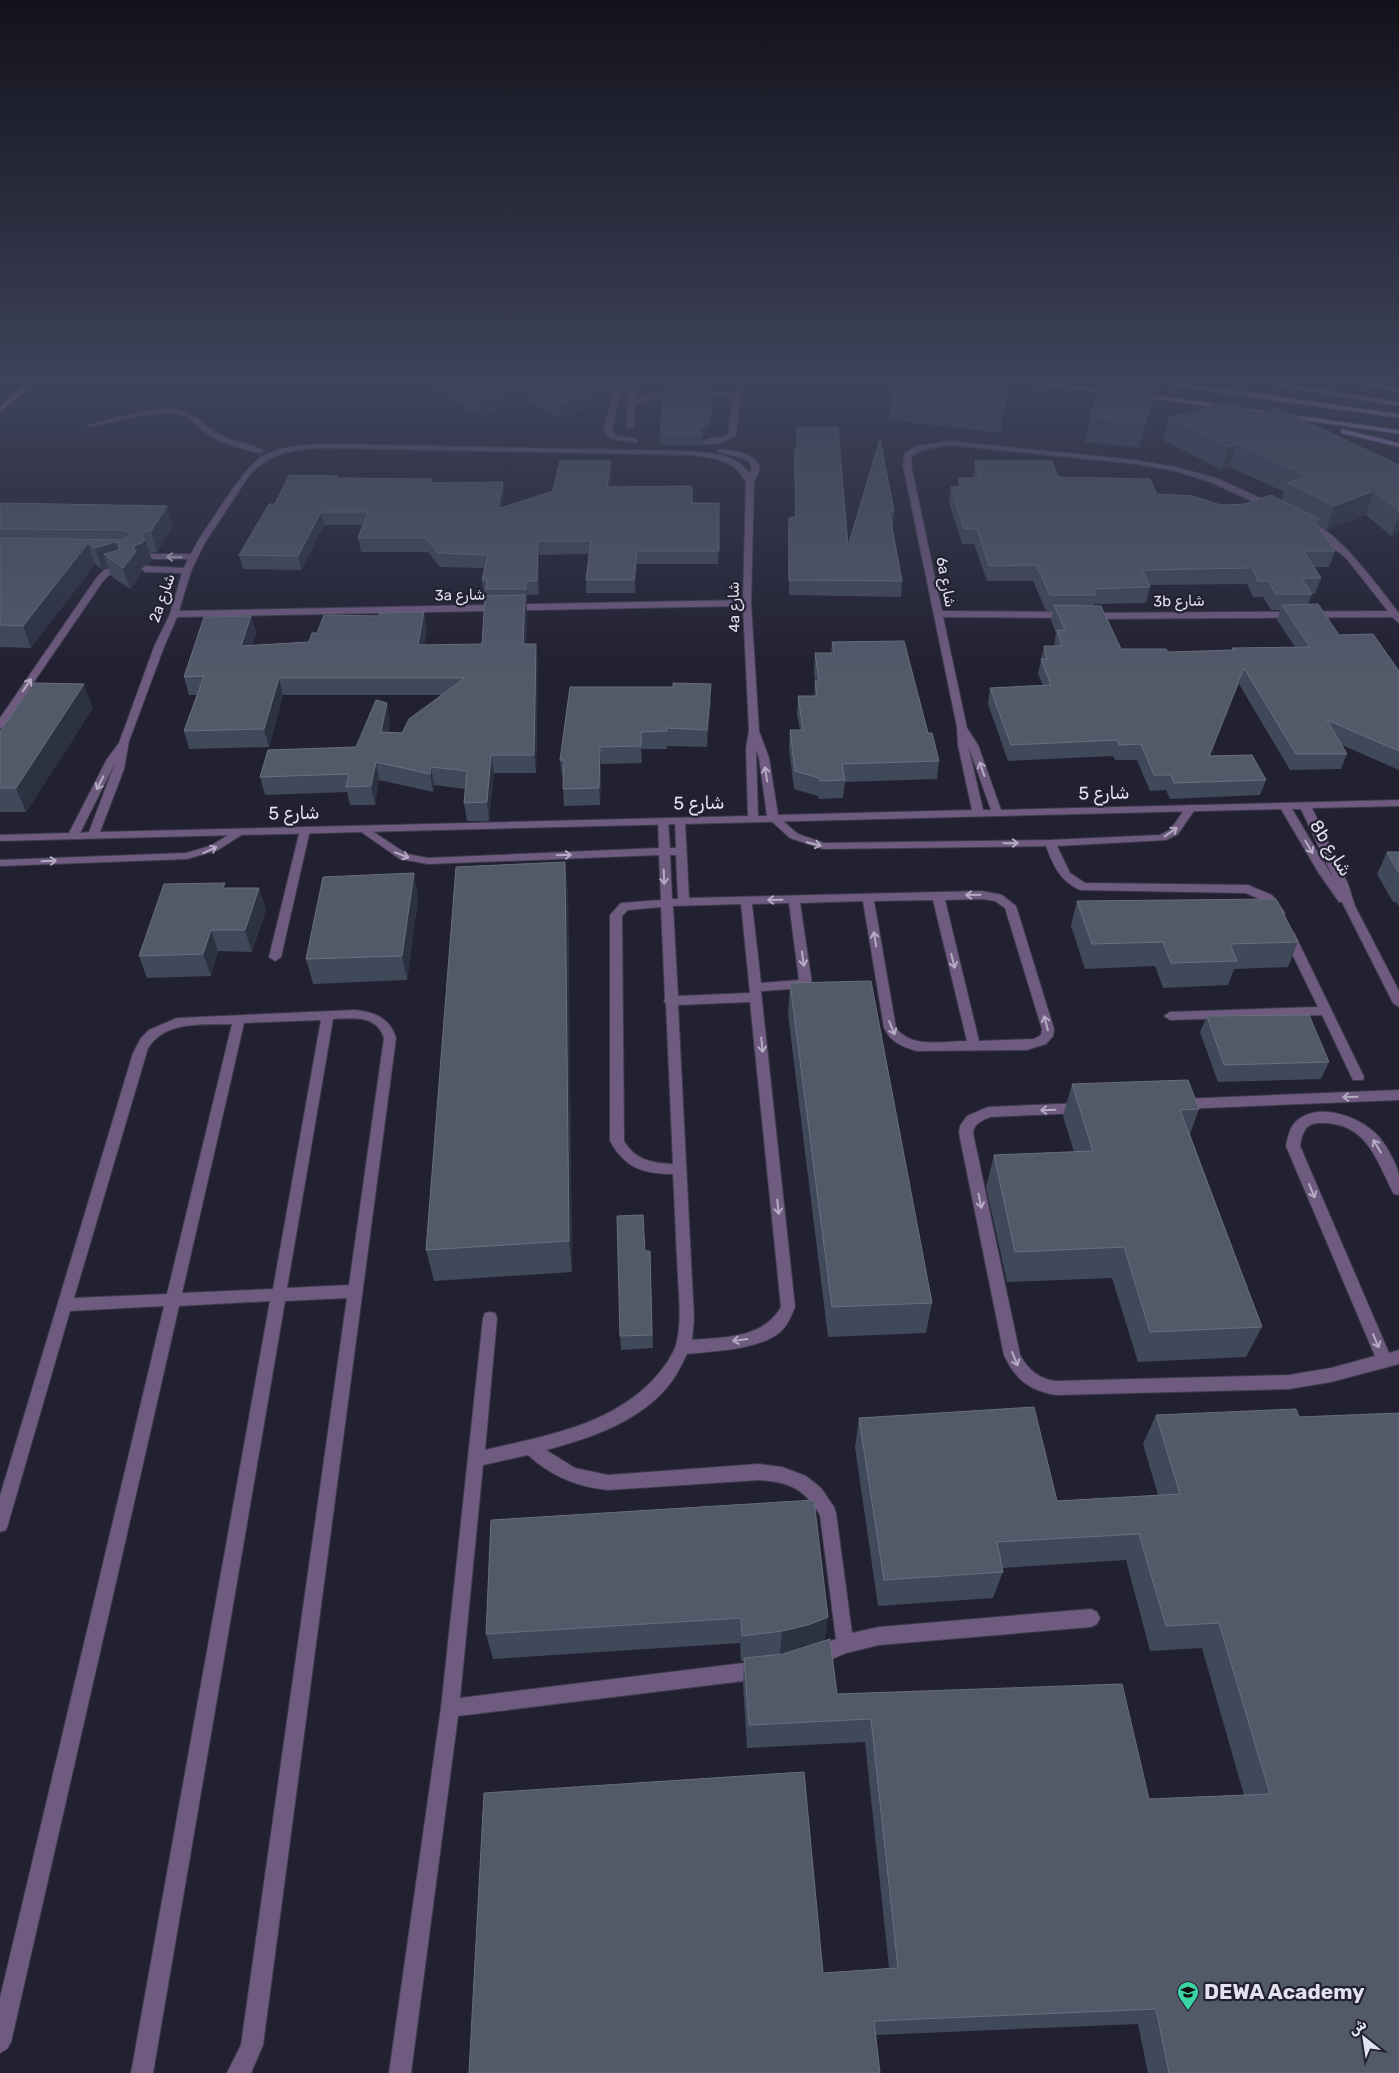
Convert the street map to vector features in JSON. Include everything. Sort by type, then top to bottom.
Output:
[{"type":"street","name":"2a شارع","points":[[93,836],[118,769],[124,741],[174,614],[187,571],[245,476]]},
{"type":"street","points":[[747,476],[750,482]]},
{"type":"street","name":"4a شارع","points":[[753,476],[750,482],[747,603],[754,731],[752,748],[753,819]]},
{"type":"street","name":"6a شارع","points":[[909,476],[978,813]]},
{"type":"street","name":"6a شارع","points":[[1197,476],[1213,480],[1279,510]]},
{"type":"street","points":[[1303,522],[1333,540],[1356,561],[1394,613]]},
{"type":"street","points":[[154,556],[194,557]]},
{"type":"street","points":[[0,725],[100,579],[107,572],[122,568]]},
{"type":"street","points":[[145,569],[187,571]]},
{"type":"street","name":"3a شارع","points":[[174,614],[747,603]]},
{"type":"street","name":"3b شارع","points":[[938,619],[1265,613],[1394,613]]},
{"type":"street","name":"6a شارع","points":[[962,728],[973,746],[997,813]]},
{"type":"street","name":"4a شارع","points":[[754,731],[764,758],[773,818]]},
{"type":"street","name":"2a شارع","points":[[73,836],[112,759],[124,741]]},
{"type":"street","name":"شارع 5","points":[[0,838],[1399,803]]},
{"type":"street","name":"8b شارع","points":[[1305,805],[1342,884],[1349,906]]},
{"type":"street","name":"8b شارع","points":[[1284,806],[1324,872],[1349,906],[1399,1003]]},
{"type":"street","points":[[773,818],[794,836],[823,846],[1050,843],[1162,838],[1174,832],[1190,808]]},
{"type":"street","points":[[476,1459],[584,1431],[617,1419],[645,1399],[667,1375],[682,1348],[687,1319],[665,902],[663,821]]},
{"type":"street","points":[[680,821],[684,902]]},
{"type":"street","points":[[362,829],[404,857],[428,861],[681,851]]},
{"type":"street","points":[[275,957],[305,830]]},
{"type":"street","points":[[0,863],[187,856],[214,848],[239,832]]},
{"type":"street","points":[[1050,843],[1059,867],[1065,876],[1084,887],[1241,888],[1256,891],[1268,898],[1276,907],[1358,1077]]},
{"type":"street","points":[[680,1169],[651,1168],[631,1160],[622,1152],[617,1141],[616,915],[620,908],[630,905],[665,902],[938,896],[990,896],[1005,901],[1010,906],[1048,1029],[1046,1038],[1034,1044],[917,1046],[902,1042],[890,1028],[878,981],[868,898]]},
{"type":"street","points":[[938,896],[974,1045]]},
{"type":"street","points":[[670,1001],[811,984],[794,899]]},
{"type":"street","points":[[682,1348],[759,1337],[772,1330],[782,1320],[788,1307],[746,900]]},
{"type":"street","points":[[1170,1016],[1326,1011]]},
{"type":"street","points":[[0,1524],[142,1046],[153,1033],[164,1026],[177,1022],[355,1014],[376,1018],[388,1030],[390,1038],[252,2045],[244,2066],[238,2073]]},
{"type":"street","points":[[142,2073],[328,1015]]},
{"type":"street","points":[[0,2042],[239,1019]]},
{"type":"street","points":[[1164,1105],[1399,1096]]},
{"type":"street","points":[[1095,1108],[988,1112],[972,1120],[967,1126],[967,1140],[1012,1354],[1016,1365],[1024,1374],[1039,1384],[1056,1388],[1289,1382],[1331,1375],[1384,1359],[1399,1357]]},
{"type":"street","points":[[1384,1359],[1293,1146],[1292,1136],[1296,1128],[1304,1122],[1315,1118],[1341,1120],[1366,1132],[1375,1142],[1399,1190]]},
{"type":"street","points":[[64,1305],[356,1291]]},
{"type":"street","points":[[400,2073],[450,1708],[490,1318]]},
{"type":"street","points":[[530,1446],[544,1460],[560,1471],[579,1479],[600,1483],[776,1472],[792,1477],[807,1486],[820,1498],[828,1513],[845,1644]]},
{"type":"street","points":[[805,1661],[845,1644],[879,1636],[1091,1618]]},
{"type":"street","points":[[450,1708],[780,1667]]},
{"type":"building","points":[[289,476],[432,479],[431,483],[503,482],[498,509],[553,491],[557,476],[609,476],[607,487],[692,486],[692,503],[719,503],[719,551],[637,551],[634,580],[586,580],[591,541],[538,541],[537,581],[526,581],[526,589],[486,589],[487,580],[482,580],[488,555],[438,553],[426,538],[358,538],[368,512],[321,512],[298,556],[239,555],[269,504],[275,504]]},
{"type":"building","points":[[795,476],[842,476],[848,546],[869,476],[887,476],[894,511],[889,511],[902,581],[789,580],[789,518],[796,517]]},
{"type":"building","points":[[978,476],[1058,476],[1150,479],[1157,494],[1192,496],[1221,505],[1245,504],[1271,495],[1319,519],[1314,521],[1335,551],[1304,551],[1321,578],[1301,578],[1312,594],[1276,594],[1268,581],[1258,581],[1252,568],[1142,570],[1150,587],[1093,589],[1096,595],[1050,595],[1036,565],[989,566],[977,529],[964,529],[951,487],[961,487],[959,478],[979,478]]},
{"type":"building","points":[[1307,476],[1399,476],[1399,511],[1374,491],[1334,506],[1287,483]]},
{"type":"building","points":[[0,503],[167,506],[151,531],[143,532],[145,539],[142,543],[133,546],[136,551],[123,568],[104,554],[120,550],[119,543],[115,542],[95,548],[88,543],[23,626],[0,625],[0,538],[124,540],[130,535],[125,530],[0,529]]},
{"type":"building","points":[[525,595],[523,644],[536,644],[534,755],[491,755],[487,802],[464,803],[467,771],[431,767],[430,774],[376,762],[371,786],[346,787],[349,774],[260,777],[268,750],[356,747],[376,700],[387,703],[381,732],[402,733],[409,719],[465,678],[279,678],[264,729],[184,731],[204,676],[184,677],[204,617],[251,616],[241,646],[309,642],[312,633],[317,633],[324,615],[379,616],[379,613],[424,612],[418,645],[482,644],[485,596]]},
{"type":"building","points":[[1318,604],[1339,635],[1373,634],[1399,671],[1399,751],[1327,720],[1347,754],[1296,754],[1244,668],[1209,756],[1252,755],[1266,780],[1174,783],[1171,775],[1154,775],[1141,744],[1119,745],[1117,740],[1011,745],[990,688],[1051,685],[1041,659],[1047,659],[1044,646],[1062,646],[1057,630],[1065,630],[1054,605],[1101,606],[1121,649],[1166,649],[1168,652],[1234,650],[1232,648],[1310,647],[1282,605]]},
{"type":"building","points":[[904,641],[928,733],[932,733],[939,761],[842,764],[845,780],[820,781],[819,778],[795,771],[790,730],[803,730],[798,696],[817,696],[815,681],[819,681],[815,653],[834,653],[832,642]]},
{"type":"building","points":[[34,683],[84,684],[16,788],[0,788],[0,731]]},
{"type":"building","points":[[673,683],[711,684],[707,730],[666,728],[667,731],[641,732],[641,746],[600,747],[599,788],[563,789],[564,760],[560,760],[570,687],[673,687]]},
{"type":"building","points":[[1387,852],[1399,852],[1399,873]]},
{"type":"building","points":[[565,862],[569,1241],[426,1250],[456,867]]},
{"type":"building","points":[[414,873],[402,956],[306,959],[323,877]]},
{"type":"building","points":[[225,883],[223,888],[259,888],[245,930],[211,930],[203,954],[139,956],[164,884]]},
{"type":"building","points":[[1276,899],[1298,942],[1230,944],[1237,961],[1171,963],[1163,942],[1092,944],[1077,901]]},
{"type":"building","points":[[871,981],[932,1303],[832,1307],[790,983]]},
{"type":"building","points":[[1309,1015],[1329,1062],[1224,1065],[1207,1016]]},
{"type":"building","points":[[1188,1080],[1199,1109],[1180,1110],[1262,1327],[1150,1332],[1124,1247],[1015,1252],[994,1155],[1093,1151],[1072,1084]]},
{"type":"building","points":[[643,1215],[645,1251],[650,1251],[652,1335],[620,1336],[617,1216]]},
{"type":"building","points":[[1034,1407],[1057,1501],[1180,1494],[1156,1415],[1296,1409],[1299,1417],[1399,1413],[1399,2073],[1169,2073],[1156,2009],[874,2021],[880,2073],[469,2073],[484,1793],[804,1772],[823,1973],[898,1968],[871,1719],[749,1725],[744,1658],[783,1654],[830,1639],[837,1694],[1122,1684],[1149,1799],[1270,1794],[1219,1623],[1166,1626],[1139,1534],[997,1542],[1003,1572],[884,1580],[859,1418]]},
{"type":"building","points":[[814,1500],[828,1617],[808,1625],[782,1631],[742,1636],[741,1618],[486,1634],[491,1520]]},
{"type":"place","name":"DEWA Academy","points":[[1188,2011]]}]
